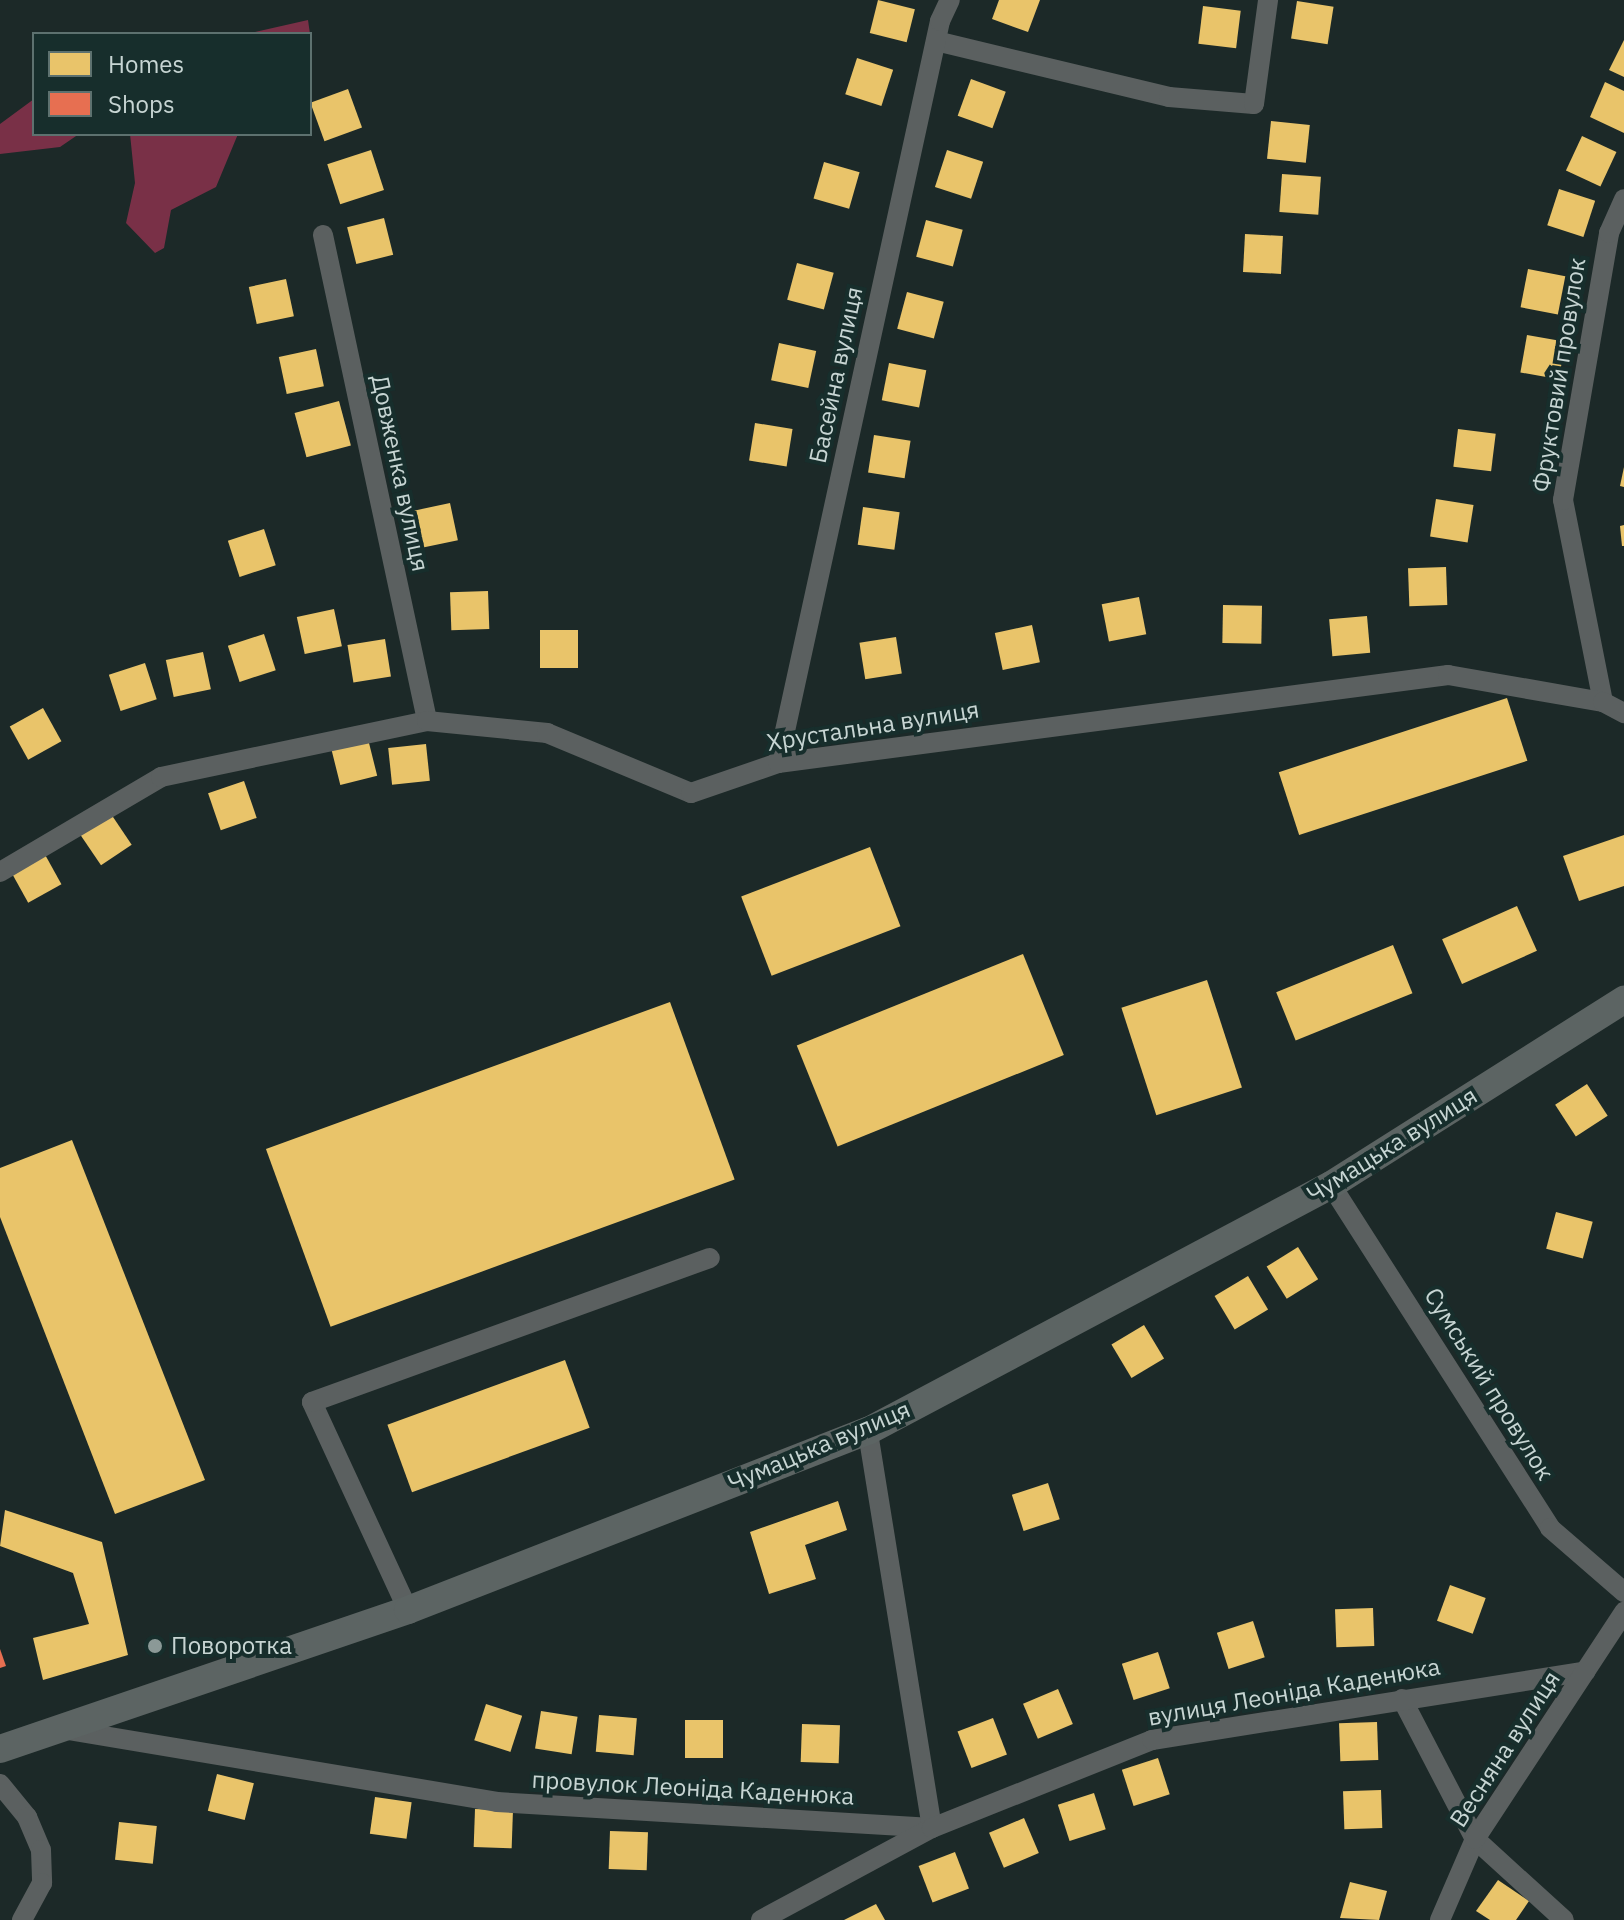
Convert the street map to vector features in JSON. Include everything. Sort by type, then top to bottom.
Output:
[{"type":"street","name":"Басейна вулиця","points":[[778,763],[936,41],[950,0]]},
{"type":"street","points":[[936,41],[1169,97],[1254,104],[1268,0]]},
{"type":"street","name":"Фруктовий провулок","points":[[1603,702],[1563,500],[1609,233],[1624,199]]},
{"type":"street","name":"Довженка вулиця","points":[[323,235],[427,721]]},
{"type":"street","name":"Хрустальна вулиця","points":[[0,872],[161,777],[427,721],[547,733],[691,793],[778,763],[1448,675],[1603,702],[1624,713]]},
{"type":"street","name":"Чумацька вулиця","points":[[0,1749],[54,1728],[408,1610],[868,1431],[1331,1185],[1624,1000]]},
{"type":"street","name":"Сумський провулок","points":[[1331,1185],[1550,1528],[1624,1592]]},
{"type":"street","points":[[408,1610],[312,1402],[710,1258]]},
{"type":"street","points":[[868,1431],[932,1828]]},
{"type":"street","name":"Весняна вулиця","points":[[1440,1920],[1475,1839],[1624,1612]]},
{"type":"street","name":"вулиця Леоніда Каденюка","points":[[761,1920],[932,1828],[1152,1740],[1586,1671]]},
{"type":"street","points":[[1402,1699],[1475,1839],[1564,1920]]},
{"type":"street","name":"провулок Леоніда Каденюка","points":[[54,1728],[497,1802],[932,1828]]},
{"type":"street","points":[[0,1784],[27,1817],[41,1850],[39,1920]]},
{"type":"street","points":[[22,1920],[42,1883]]},
{"type":"shaded area","points":[[308,20],[310,32],[255,32]]},
{"type":"shaded area","points":[[32,100],[32,136],[76,136],[60,147],[0,154],[0,124]]},
{"type":"shaded area","points":[[130,136],[237,136],[216,187],[171,210],[164,248],[155,253],[126,223],[135,183]]},
{"type":"building: Homes","points":[[878,0],[915,9],[907,42],[870,33]]},
{"type":"building: Homes","points":[[999,0],[1040,0],[1028,32],[992,19]]},
{"type":"building: Homes","points":[[1297,1],[1334,7],[1328,44],[1291,39]]},
{"type":"building: Homes","points":[[1203,6],[1241,11],[1236,48],[1198,44]]},
{"type":"building: Homes","points":[[1624,40],[1624,77],[1609,70]]},
{"type":"building: Homes","points":[[857,58],[893,70],[881,106],[845,94]]},
{"type":"building: Homes","points":[[971,79],[1006,92],[992,128],[958,116]]},
{"type":"building: Homes","points":[[1605,82],[1624,91],[1624,133],[1590,117]]},
{"type":"building: Homes","points":[[348,89],[362,128],[324,141],[312,102]]},
{"type":"building: Homes","points":[[1271,121],[1310,125],[1306,163],[1267,159]]},
{"type":"building: Homes","points":[[1582,136],[1616,152],[1600,186],[1566,170]]},
{"type":"building: Homes","points":[[371,150],[384,190],[340,204],[327,164]]},
{"type":"building: Homes","points":[[947,150],[983,162],[971,199],[935,187]]},
{"type":"building: Homes","points":[[824,162],[860,172],[849,209],[814,199]]},
{"type":"building: Homes","points":[[1282,174],[1321,177],[1318,215],[1279,212]]},
{"type":"building: Homes","points":[[1559,189],[1595,201],[1583,237],[1547,225]]},
{"type":"building: Homes","points":[[384,218],[393,255],[356,264],[347,227]]},
{"type":"building: Homes","points":[[926,220],[963,230],[953,267],[916,257]]},
{"type":"building: Homes","points":[[1245,234],[1283,236],[1281,274],[1243,272]]},
{"type":"building: Homes","points":[[797,263],[834,273],[824,310],[787,300]]},
{"type":"building: Homes","points":[[1528,269],[1565,276],[1558,315],[1521,307]]},
{"type":"building: Homes","points":[[286,279],[294,316],[257,324],[249,287]]},
{"type":"building: Homes","points":[[907,292],[944,302],[934,339],[897,329]]},
{"type":"building: Homes","points":[[1527,335],[1565,342],[1559,379],[1520,372]]},
{"type":"building: Homes","points":[[779,343],[816,351],[808,388],[771,380]]},
{"type":"building: Homes","points":[[316,349],[324,386],[287,394],[279,357]]},
{"type":"building: Homes","points":[[889,363],[926,370],[919,408],[882,400]]},
{"type":"building: Homes","points":[[339,401],[351,445],[306,457],[295,413]]},
{"type":"building: Homes","points":[[755,423],[793,429],[787,466],[749,461]]},
{"type":"building: Homes","points":[[1458,429],[1496,434],[1491,471],[1453,467]]},
{"type":"building: Homes","points":[[874,435],[911,441],[905,478],[868,473]]},
{"type":"building: Homes","points":[[1436,499],[1474,505],[1468,542],[1430,537]]},
{"type":"building: Homes","points":[[450,503],[458,540],[421,548],[413,511]]},
{"type":"building: Homes","points":[[863,507],[900,512],[894,550],[858,545]]},
{"type":"building: Homes","points":[[1624,525],[1624,546],[1622,546],[1620,526]]},
{"type":"building: Homes","points":[[264,529],[276,565],[240,577],[228,541]]},
{"type":"building: Homes","points":[[1446,567],[1447,605],[1409,606],[1408,568]]},
{"type":"building: Homes","points":[[488,591],[489,629],[451,630],[450,592]]},
{"type":"building: Homes","points":[[1139,597],[1146,634],[1109,642],[1102,604]]},
{"type":"building: Homes","points":[[1223,605],[1262,606],[1261,644],[1222,643]]},
{"type":"building: Homes","points":[[334,609],[342,646],[305,654],[297,617]]},
{"type":"building: Homes","points":[[1367,616],[1370,653],[1332,656],[1329,619]]},
{"type":"building: Homes","points":[[1032,625],[1040,662],[1003,670],[995,633]]},
{"type":"building: Homes","points":[[540,630],[578,630],[578,668],[540,668]]},
{"type":"building: Homes","points":[[264,634],[276,670],[240,682],[228,646]]},
{"type":"building: Homes","points":[[896,637],[902,674],[865,679],[859,643]]},
{"type":"building: Homes","points":[[385,639],[391,677],[353,682],[347,645]]},
{"type":"building: Homes","points":[[203,652],[211,689],[174,697],[166,660]]},
{"type":"building: Homes","points":[[145,663],[157,699],[121,711],[109,675]]},
{"type":"building: Homes","points":[[1507,698],[1527,761],[1299,835],[1279,772]]},
{"type":"building: Homes","points":[[43,708],[61,741],[28,760],[10,726]]},
{"type":"building: Homes","points":[[368,739],[377,776],[340,785],[331,748]]},
{"type":"building: Homes","points":[[426,744],[430,781],[392,785],[388,748]]},
{"type":"building: Homes","points":[[244,781],[257,818],[221,830],[208,793]]},
{"type":"building: Homes","points":[[111,814],[132,845],[101,865],[80,835]]},
{"type":"building: Homes","points":[[1624,835],[1624,886],[1579,901],[1563,856]]},
{"type":"building: Homes","points":[[870,847],[900,926],[772,976],[741,896]]},
{"type":"building: Homes","points":[[43,851],[61,884],[28,903],[10,869]]},
{"type":"building: Homes","points":[[1517,906],[1537,951],[1462,984],[1442,939]]},
{"type":"building: Homes","points":[[1393,945],[1412,993],[1296,1040],[1276,992]]},
{"type":"building: Homes","points":[[1023,954],[1064,1055],[838,1146],[797,1045]]},
{"type":"building: Homes","points":[[1207,980],[1242,1087],[1156,1115],[1121,1008]]},
{"type":"building: Homes","points":[[670,1002],[735,1180],[331,1327],[266,1149]]},
{"type":"building: Homes","points":[[1587,1084],[1608,1116],[1576,1137],[1555,1105]]},
{"type":"building: Homes","points":[[72,1140],[205,1480],[115,1514],[0,1217],[0,1168]]},
{"type":"building: Homes","points":[[1556,1212],[1593,1222],[1583,1259],[1546,1249]]},
{"type":"building: Homes","points":[[1298,1247],[1318,1279],[1287,1299],[1267,1267]]},
{"type":"building: Homes","points":[[1248,1276],[1268,1309],[1235,1330],[1215,1296]]},
{"type":"building: Homes","points":[[1144,1325],[1164,1358],[1132,1378],[1111,1345]]},
{"type":"building: Homes","points":[[565,1360],[590,1428],[412,1492],[387,1425]]},
{"type":"building: Homes","points":[[1048,1483],[1060,1519],[1024,1531],[1012,1495]]},
{"type":"building: Homes","points":[[838,1501],[847,1530],[805,1545],[816,1579],[769,1594],[750,1532]]},
{"type":"building: Homes","points":[[5,1510],[102,1542],[128,1655],[43,1680],[33,1638],[89,1624],[73,1573],[0,1546]]},
{"type":"building: Homes","points":[[1450,1585],[1486,1598],[1473,1634],[1437,1621]]},
{"type":"building: Homes","points":[[1373,1608],[1374,1646],[1336,1647],[1335,1609]]},
{"type":"building: Homes","points":[[1253,1621],[1265,1657],[1229,1669],[1217,1633]]},
{"type":"building: Homes","points":[[1158,1652],[1170,1688],[1134,1700],[1122,1664]]},
{"type":"building: Homes","points":[[1058,1689],[1073,1724],[1038,1739],[1023,1704]]},
{"type":"building: Homes","points":[[486,1704],[522,1716],[510,1752],[474,1740]]},
{"type":"building: Homes","points":[[541,1711],[578,1717],[572,1754],[535,1749]]},
{"type":"building: Homes","points":[[599,1715],[637,1718],[634,1755],[596,1752]]},
{"type":"building: Homes","points":[[993,1718],[1007,1754],[972,1768],[958,1732]]},
{"type":"building: Homes","points":[[685,1720],[723,1720],[723,1758],[685,1758]]},
{"type":"building: Homes","points":[[1377,1722],[1378,1760],[1340,1761],[1339,1723]]},
{"type":"building: Homes","points":[[802,1724],[840,1725],[839,1763],[801,1762]]},
{"type":"building: Homes","points":[[1158,1758],[1170,1794],[1134,1806],[1122,1770]]},
{"type":"building: Homes","points":[[217,1774],[254,1783],[245,1820],[208,1811]]},
{"type":"building: Homes","points":[[1381,1790],[1382,1828],[1344,1829],[1343,1791]]},
{"type":"building: Homes","points":[[1094,1793],[1106,1829],[1070,1841],[1058,1805]]},
{"type":"building: Homes","points":[[375,1797],[412,1802],[406,1839],[370,1834]]},
{"type":"building: Homes","points":[[475,1809],[513,1810],[512,1848],[474,1847]]},
{"type":"building: Homes","points":[[1024,1818],[1039,1853],[1004,1868],[989,1833]]},
{"type":"building: Homes","points":[[119,1822],[157,1826],[153,1864],[115,1860]]},
{"type":"building: Homes","points":[[610,1831],[648,1832],[647,1870],[609,1869]]},
{"type":"building: Homes","points":[[955,1852],[969,1888],[933,1902],[919,1866]]},
{"type":"building: Homes","points":[[1498,1880],[1529,1901],[1516,1920],[1490,1920],[1476,1911]]},
{"type":"building: Homes","points":[[1350,1882],[1387,1891],[1379,1920],[1340,1918]]},
{"type":"building: Homes","points":[[876,1904],[885,1920],[844,1920]]},
{"type":"building: Shops","points":[[0,1649],[6,1666],[0,1668]]},
{"type":"place","name":"Поворотка","points":[[155,1646]]}]
